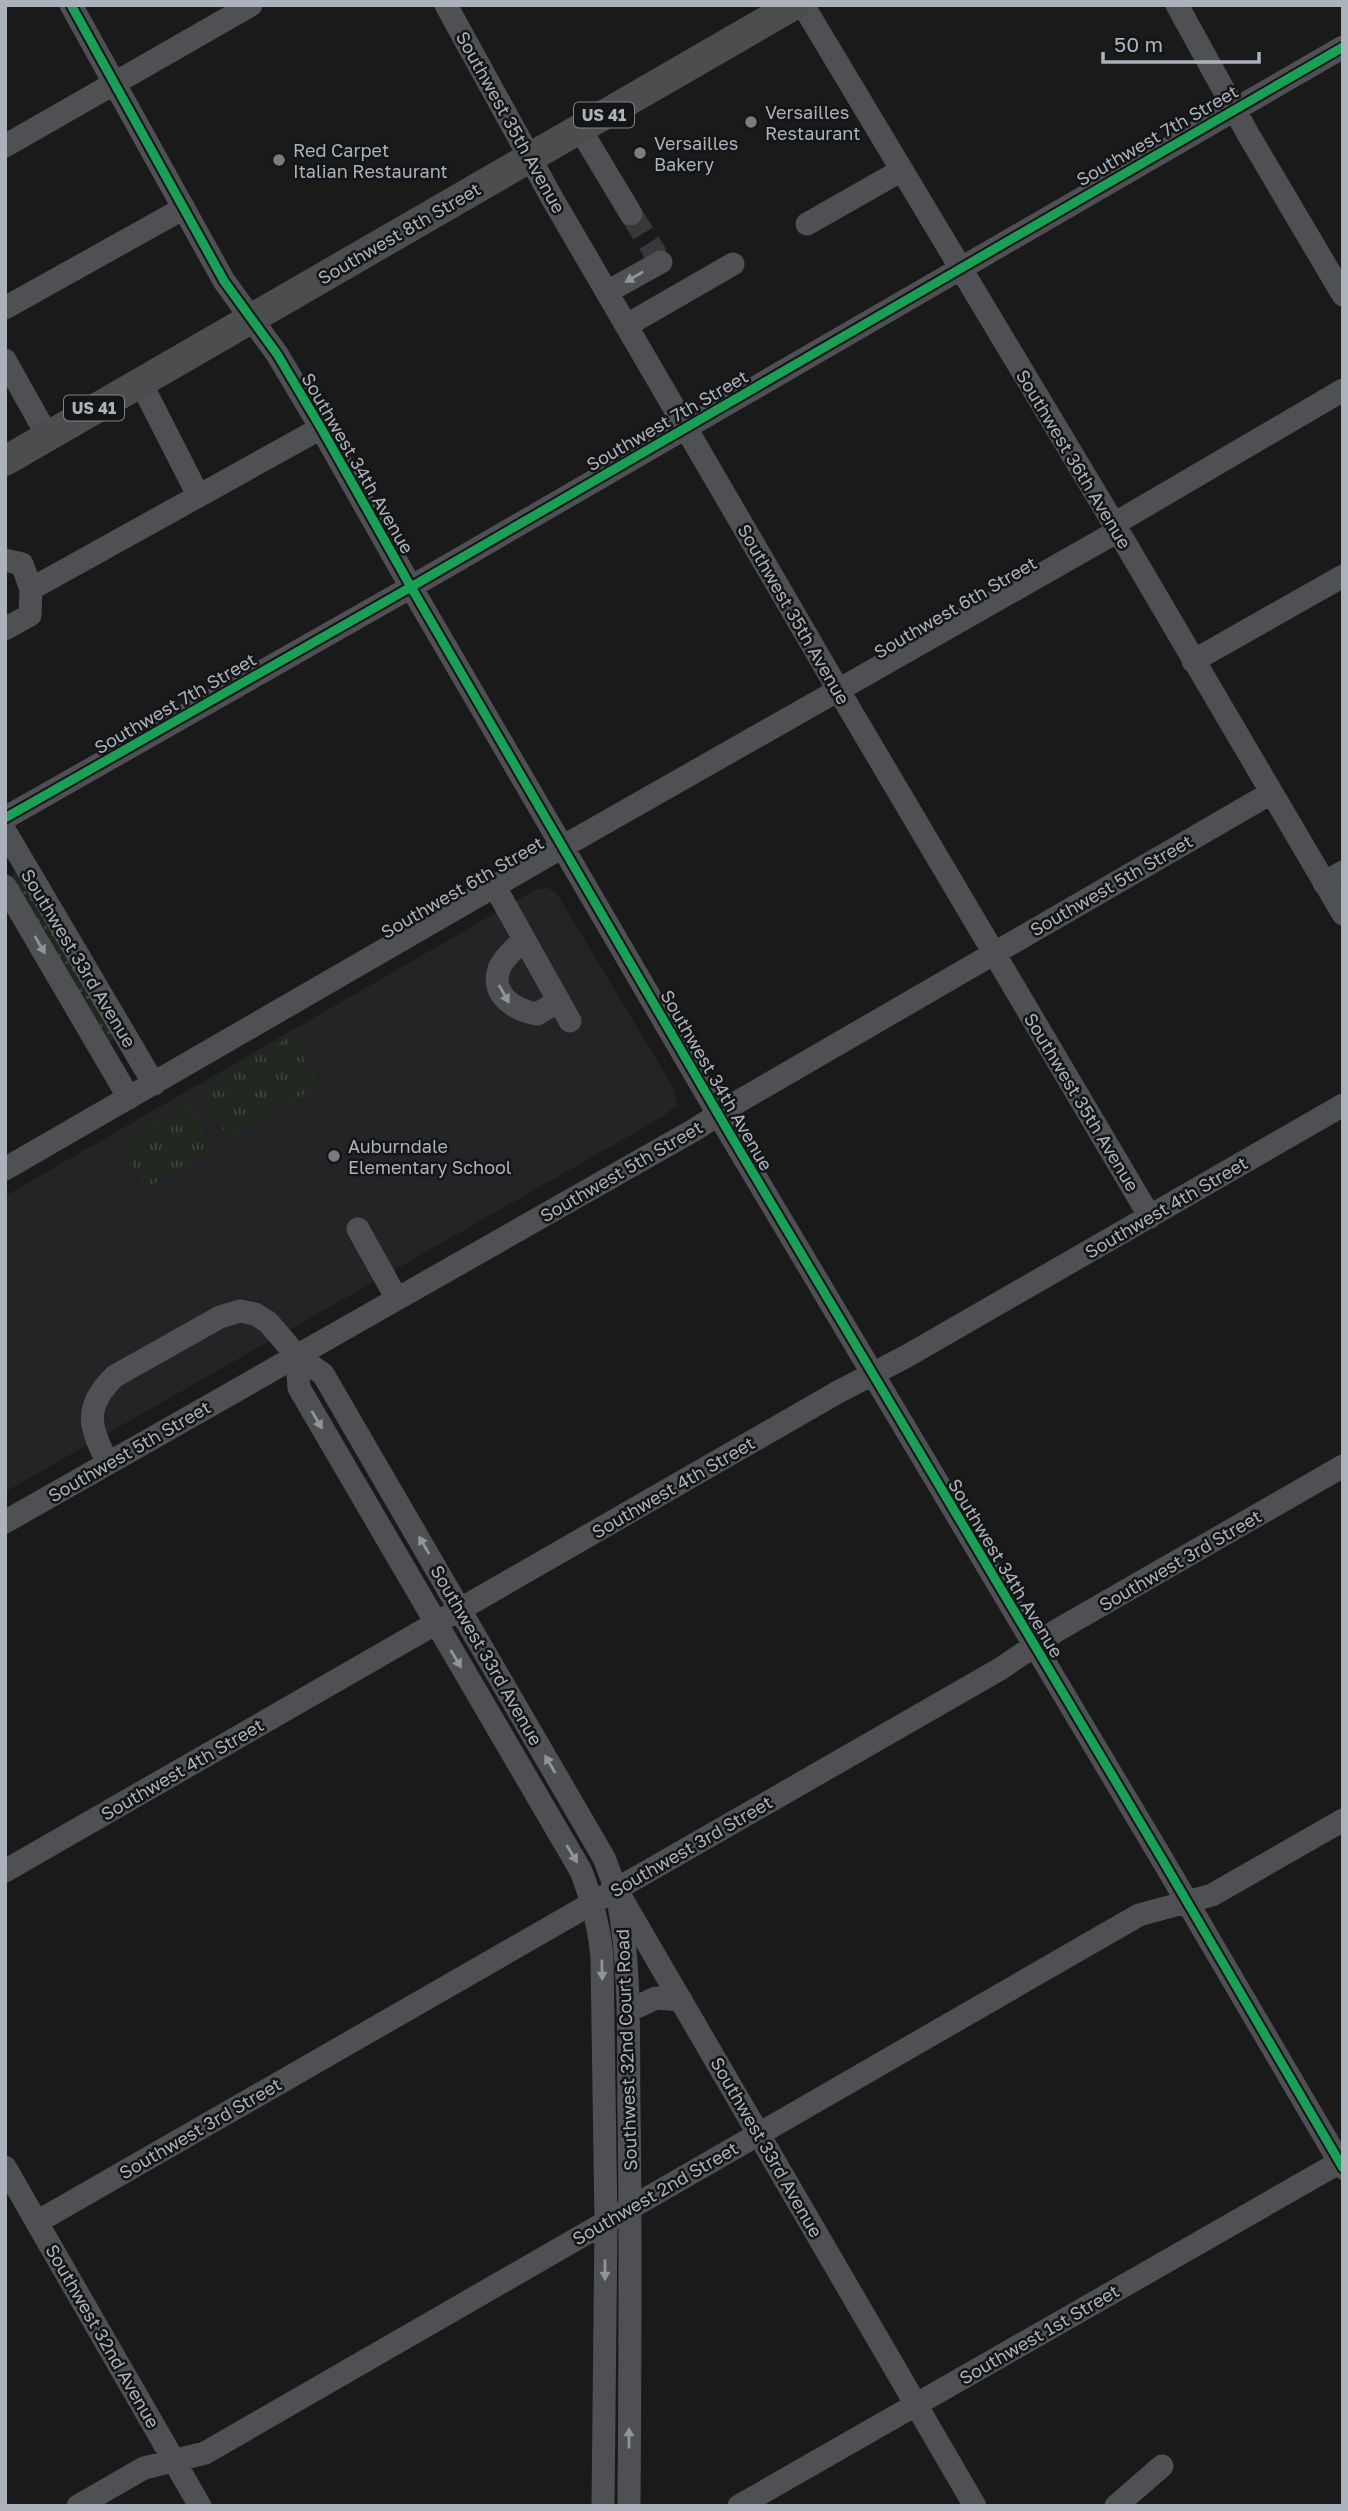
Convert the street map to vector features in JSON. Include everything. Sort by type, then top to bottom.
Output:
[{"type":"main road","name":"Southwest 8th Street","points":[[5,461],[794,5]]},
{"type":"street","name":"Southwest 34th Avenue","points":[[71,5],[224,281],[277,354],[321,428],[718,1114],[1341,2165]]},
{"type":"street","points":[[5,146],[251,5]]},
{"type":"street","name":"Southwest 35th Avenue","points":[[446,5],[607,292],[1150,1217]]},
{"type":"street","name":"Southwest 36th Avenue","points":[[803,5],[1116,527],[1271,793],[1334,878],[1343,914]]},
{"type":"street","points":[[1177,5],[1343,295]]},
{"type":"street","name":"Southwest 7th Street","points":[[5,818],[411,587],[1343,47]]},
{"type":"street","points":[[580,129],[631,214]]},
{"type":"street","points":[[807,223],[902,170]]},
{"type":"street","points":[[5,308],[184,208]]},
{"type":"street","points":[[607,292],[659,259],[680,295]]},
{"type":"street","points":[[627,326],[733,264]]},
{"type":"street","points":[[5,360],[47,435]]},
{"type":"street","points":[[140,381],[198,495]]},
{"type":"street","name":"Southwest 6th Street","points":[[5,1169],[564,846],[839,691],[1343,390]]},
{"type":"street","points":[[31,589],[321,428]]},
{"type":"street","points":[[5,560],[22,564],[31,589],[30,615],[5,629]]},
{"type":"street","points":[[1193,661],[1343,576]]},
{"type":"street","name":"Southwest 5th Street","points":[[5,1522],[397,1299],[1271,793]]},
{"type":"street","name":"Southwest 33rd Avenue","points":[[5,831],[154,1084]]},
{"type":"street","name":"Southwest 33rd Avenue","points":[[5,886],[129,1098]]},
{"type":"street","points":[[495,887],[565,1011],[537,1014],[517,1009],[504,998],[498,980],[499,968],[524,939]]},
{"type":"street","name":"Southwest 4th Street","points":[[5,1871],[1343,1105]]},
{"type":"street","points":[[358,1229],[397,1299]]},
{"type":"street","points":[[108,1463],[90,1422],[101,1390],[139,1363],[220,1317],[240,1311],[255,1314],[268,1322],[297,1356]]},
{"type":"street","name":"Southwest 33rd Avenue","points":[[297,1356],[323,1374],[328,1382],[604,1858],[616,1889],[975,2506]]},
{"type":"street","name":"Southwest 33rd Avenue","points":[[297,1356],[299,1388],[581,1871],[593,1902]]},
{"type":"street","name":"Southwest 3rd Street","points":[[37,2222],[1000,1669],[1056,1631],[1343,1466]]},
{"type":"street","name":"Southwest 2nd Street","points":[[78,2506],[144,2468],[205,2453],[1139,1915],[1212,1895],[1343,1820]]},
{"type":"street","name":"Southwest 32nd Court Road","points":[[616,1889],[624,1932],[628,2011],[631,2208],[629,2506]]},
{"type":"street","name":"Southwest 32nd Court Road","points":[[593,1902],[602,1959],[606,2222],[603,2506]]},
{"type":"street","points":[[628,2011],[656,1998],[681,2000]]},
{"type":"street","name":"Southwest 1st Street","points":[[739,2506],[1341,2165]]},
{"type":"street","name":"Southwest 32nd Avenue","points":[[5,2167],[200,2506]]},
{"type":"street","points":[[1116,2506],[1162,2466]]},
{"type":"shaded area","name":"Auburndale Elementary School","points":[[548,888],[557,894],[673,1087],[677,1105],[664,1116],[5,1492],[5,1196],[537,889]]},
{"type":"green space","points":[[16,872],[114,1037],[110,1043],[12,879],[12,874]]},
{"type":"green space","points":[[291,1036],[320,1085],[228,1138],[200,1088]]},
{"type":"green space","points":[[188,1105],[214,1150],[145,1189],[119,1143]]},
{"type":"tunnel","points":[[631,214],[657,256]]},
{"type":"cycle path","points":[[71,5],[224,281],[277,354],[321,428],[731,1136],[1343,2168]]},
{"type":"cycle path","points":[[5,818],[411,587],[1343,47]]},
{"type":"place","name":"Versailles Restaurant","points":[[751,122]]},
{"type":"place","name":"Versailles Bakery","points":[[640,153]]},
{"type":"place","name":"Red Carpet Italian Restaurant","points":[[279,160]]},
{"type":"place","name":"Auburndale Elementary School","points":[[334,1156]]}]
